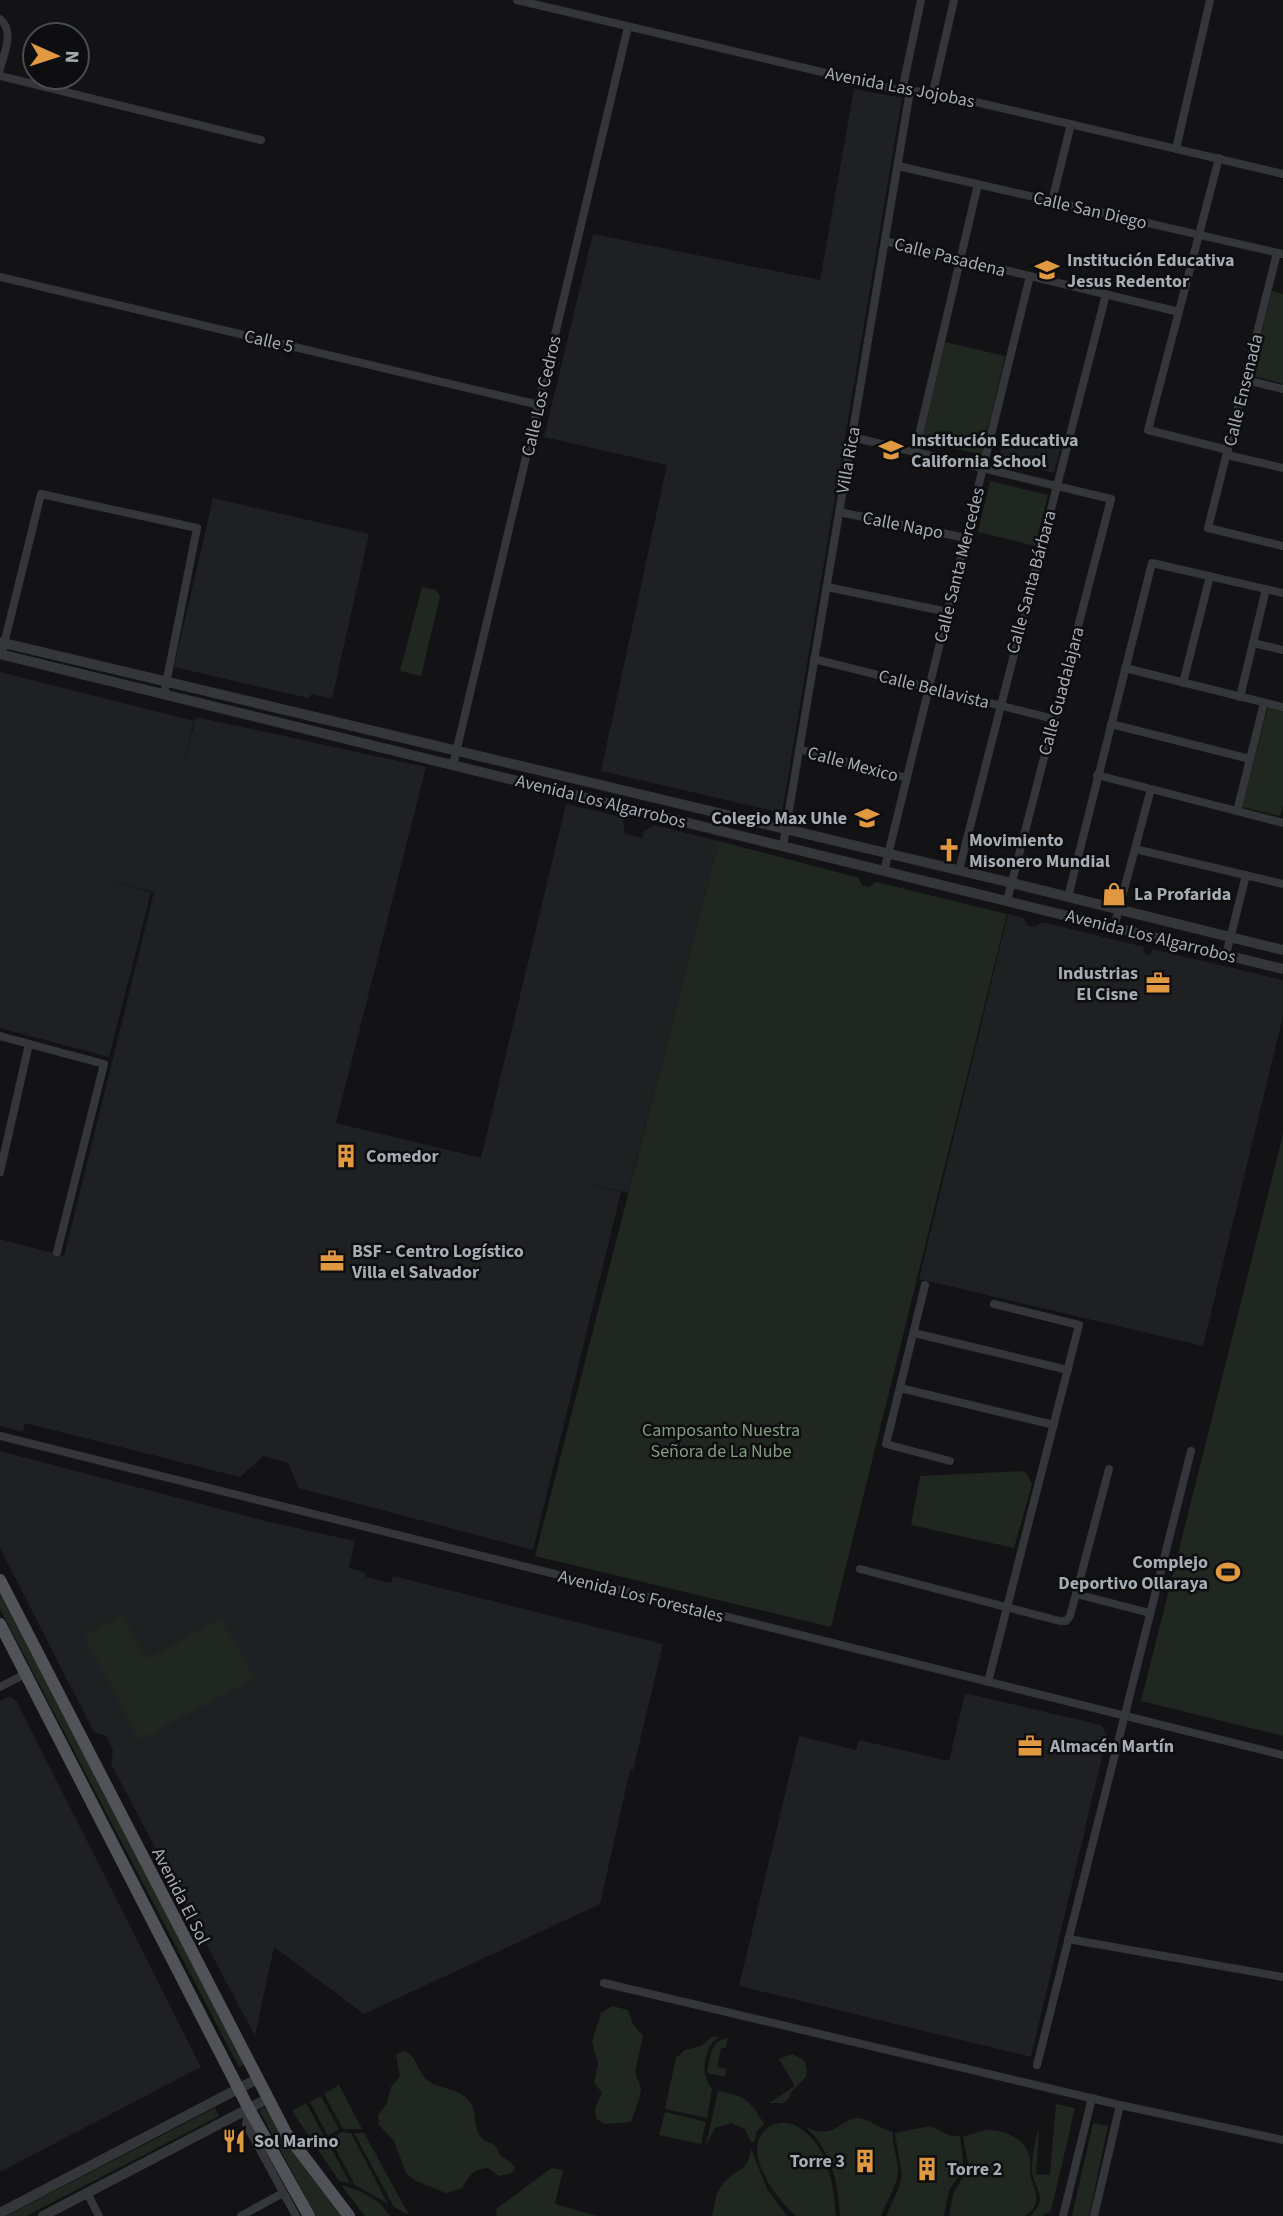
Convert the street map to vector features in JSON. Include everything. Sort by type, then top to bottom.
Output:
[{"type":"main road","name":"Avenida El Sol","points":[[0,1580],[267,2099],[294,2145],[349,2216]]},
{"type":"main road","name":"Avenida El Sol","points":[[0,1624],[249,2109],[309,2216]]},
{"type":"street","name":"Avenida Las Jojobas","points":[[517,0],[906,91],[933,92],[1283,174]]},
{"type":"street","name":"Villa Rica","points":[[783,846],[898,166],[906,91],[921,0]]},
{"type":"street","points":[[933,92],[954,0]]},
{"type":"street","points":[[1176,149],[1210,0]]},
{"type":"street","points":[[0,19],[9,34],[0,69]]},
{"type":"street","name":"Calle Los Cedros","points":[[453,765],[628,27]]},
{"type":"street","points":[[0,76],[261,140]]},
{"type":"street","points":[[1052,201],[1071,124]]},
{"type":"street","points":[[1219,158],[1148,429],[1283,468]]},
{"type":"street","name":"Calle San Diego","points":[[898,166],[1280,253]]},
{"type":"street","points":[[915,452],[978,184]]},
{"type":"street","name":"Calle Pasadena","points":[[885,241],[1179,312]]},
{"type":"street","name":"Calle Ensenada","points":[[1280,253],[1209,528],[1283,546]]},
{"type":"street","name":"Calle Santa Mercedes","points":[[884,871],[1030,276]]},
{"type":"street","name":"Calle 5","points":[[0,277],[538,405]]},
{"type":"street","name":"Calle Santa Bárbara","points":[[959,870],[1105,295]]},
{"type":"street","points":[[1246,380],[1283,389]]},
{"type":"street","points":[[852,437],[1056,486]]},
{"type":"street","name":"Calle Guadalajara","points":[[1007,901],[1111,499],[1056,486]]},
{"type":"street","points":[[1,654],[41,494],[197,528],[164,694]]},
{"type":"street","name":"Calle Napo","points":[[839,512],[966,538]]},
{"type":"street","points":[[1068,897],[1152,563],[1283,593]]},
{"type":"street","points":[[1183,682],[1210,576]]},
{"type":"street","points":[[827,587],[948,612]]},
{"type":"street","points":[[1240,697],[1266,589]]},
{"type":"street","name":"Avenida Los Algarrobos","points":[[2,642],[1283,950]]},
{"type":"street","points":[[1253,643],[1283,650]]},
{"type":"street","name":"Avenida Los Algarrobos","points":[[1,654],[1283,969]]},
{"type":"street","name":"Calle Bellavista","points":[[814,659],[1054,719]]},
{"type":"street","points":[[1125,668],[1283,707]]},
{"type":"street","points":[[1237,811],[1264,703]]},
{"type":"street","points":[[1111,724],[1250,759]]},
{"type":"street","name":"Calle Mexico","points":[[799,749],[907,778]]},
{"type":"street","points":[[1097,775],[1283,822]]},
{"type":"street","points":[[1114,927],[1150,789]]},
{"type":"street","points":[[1135,849],[1283,884]]},
{"type":"street","points":[[1226,955],[1246,876]]},
{"type":"street","points":[[0,1036],[104,1064],[57,1252]]},
{"type":"street","points":[[0,1172],[29,1044]]},
{"type":"street","points":[[925,1285],[886,1444],[950,1461]]},
{"type":"street","points":[[988,1682],[1079,1325],[993,1304]]},
{"type":"street","points":[[914,1333],[1068,1370]]},
{"type":"street","points":[[900,1388],[1054,1425]]},
{"type":"street","name":"Avenida Los Forestales","points":[[0,1436],[1283,1755]]},
{"type":"street","points":[[1037,2065],[1191,1451]]},
{"type":"street","points":[[860,1569],[1066,1621],[1070,1616],[1109,1469]]},
{"type":"street","points":[[1076,1594],[1150,1613]]},
{"type":"street","points":[[0,1687],[25,1674]]},
{"type":"street","points":[[1068,1939],[1283,1977]]},
{"type":"street","points":[[604,1983],[1120,2105],[1283,2140]]},
{"type":"street","points":[[0,2213],[257,2079]]},
{"type":"street","points":[[1063,2216],[1092,2098]]},
{"type":"street","points":[[43,2216],[267,2099]]},
{"type":"street","points":[[1094,2216],[1120,2105]]},
{"type":"street","name":"Avenida El Sol","points":[[249,2109],[246,2124],[296,2216]]},
{"type":"street","points":[[88,2193],[99,2216]]},
{"type":"street","points":[[241,2216],[283,2193]]},
{"type":"shaded area","points":[[854,89],[902,98],[782,813],[601,771],[667,465],[544,437],[593,234],[820,280]]},
{"type":"shaded area","points":[[1039,434],[1063,440],[1054,473],[999,458],[1004,437],[1035,446]]},
{"type":"shaded area","points":[[213,498],[369,534],[332,699],[312,694],[308,698],[174,667]]},
{"type":"shaded area","points":[[0,672],[194,721],[180,781],[196,717],[426,767],[336,1123],[481,1158],[566,804],[622,817],[625,834],[642,838],[644,831],[654,825],[719,841],[628,1193],[569,1179],[621,1192],[533,1550],[299,1488],[288,1463],[263,1456],[240,1477],[25,1423],[23,1432],[0,1426],[0,1239],[64,1256],[154,892],[77,872],[151,892],[109,1057],[0,1028]]},
{"type":"shaded area","name":"Industrias El Cisne","points":[[1008,914],[1024,918],[1028,926],[1035,927],[1042,922],[1144,947],[1143,953],[1150,955],[1152,949],[1283,980],[1283,1016],[1203,1346],[919,1279]]},
{"type":"shaded area","points":[[0,1451],[269,1522],[355,1541],[349,1568],[364,1572],[366,1577],[391,1583],[393,1576],[663,1644],[633,1770],[630,1770],[600,1904],[364,2014],[274,1947],[255,2036],[111,1764],[113,1751],[106,1736],[94,1732],[0,1548]]},
{"type":"shaded area","name":"Almacén Martín","points":[[965,1693],[1101,1725],[1107,1736],[1031,2057],[739,1986],[799,1736],[856,1750],[859,1740],[949,1761]]},
{"type":"shaded area","points":[[10,1696],[17,1702],[201,2067],[0,2172],[0,1701]]},
{"type":"green space","points":[[1272,291],[1283,294],[1283,384],[1251,375]]},
{"type":"green space","points":[[945,342],[1005,356],[982,455],[922,441]]},
{"type":"green space","points":[[990,481],[1048,495],[1035,546],[978,532]]},
{"type":"green space","points":[[422,587],[436,590],[440,597],[421,676],[400,671]]},
{"type":"green space","points":[[1268,707],[1283,711],[1283,806],[1280,816],[1242,807]]},
{"type":"green space","name":"Camposanto Nuestra Señora de La Nube","points":[[719,841],[859,878],[862,886],[869,887],[876,882],[1007,914],[831,1627],[535,1556]]},
{"type":"green space","name":"Complejo Deportivo Ollaraya","points":[[1283,1134],[1283,1736],[1141,1701]]},
{"type":"green space","points":[[1021,1471],[1026,1473],[1032,1484],[1014,1548],[911,1525],[920,1476]]},
{"type":"green space","points":[[0,1594],[246,2064],[239,2067],[0,1609]]},
{"type":"green space","points":[[123,1615],[146,1659],[222,1619],[254,1679],[139,1740],[84,1636]]},
{"type":"green space","points":[[612,2006],[628,2010],[633,2024],[643,2036],[635,2072],[641,2088],[631,2122],[604,2124],[596,2118],[595,2108],[602,2093],[594,2082],[598,2064],[592,2042],[601,2013]]},
{"type":"green space","points":[[720,2036],[710,2046],[705,2061],[706,2076],[712,2088],[707,2118],[665,2109],[676,2058],[685,2050],[701,2046],[712,2037]]},
{"type":"green space","points":[[728,2038],[726,2048],[721,2048],[717,2067],[726,2069],[725,2077],[707,2073],[714,2046],[722,2039]]},
{"type":"green space","points":[[403,2051],[411,2055],[426,2079],[465,2096],[474,2111],[480,2136],[493,2144],[501,2156],[512,2164],[515,2168],[512,2173],[499,2176],[488,2168],[479,2170],[469,2177],[462,2188],[446,2193],[416,2181],[406,2173],[394,2141],[379,2125],[378,2115],[387,2103],[391,2087],[400,2076],[396,2055]]},
{"type":"green space","points":[[792,2054],[804,2060],[806,2077],[793,2090],[787,2101],[769,2103],[795,2086],[779,2059]]},
{"type":"green space","points":[[339,2085],[362,2129],[343,2129],[324,2094]]},
{"type":"green space","points":[[718,2091],[741,2097],[755,2109],[764,2124],[757,2131],[754,2142],[751,2142],[745,2129],[731,2123],[715,2128],[706,2145]]},
{"type":"green space","points":[[321,2096],[339,2129],[328,2136],[310,2102]]},
{"type":"green space","points":[[306,2103],[350,2183],[339,2181],[292,2111]]},
{"type":"green space","points":[[1056,2104],[1075,2108],[1051,2211],[1042,2216],[1030,2216],[1036,2210],[1040,2199],[1032,2170],[1037,2132],[1036,2174],[1050,2175]]},
{"type":"green space","points":[[215,2108],[219,2116],[26,2216],[6,2216]]},
{"type":"green space","points":[[262,2108],[266,2108],[342,2216],[316,2216],[260,2112]]},
{"type":"green space","points":[[665,2112],[706,2122],[701,2144],[659,2135]]},
{"type":"green space","points":[[854,2118],[865,2119],[893,2132],[898,2172],[881,2216],[840,2216],[838,2191],[828,2157],[806,2127],[826,2132]]},
{"type":"green space","points":[[789,2123],[802,2129],[820,2149],[830,2175],[836,2216],[796,2216],[780,2199],[765,2176],[757,2152],[758,2141],[769,2127]]},
{"type":"green space","points":[[1093,2123],[1108,2126],[1089,2216],[1072,2216]]},
{"type":"green space","points":[[930,2126],[951,2136],[960,2136],[964,2168],[949,2190],[944,2216],[886,2216],[902,2176],[895,2133]]},
{"type":"green space","points":[[985,2130],[999,2131],[1014,2137],[1029,2153],[1030,2176],[1036,2203],[1025,2216],[949,2216],[953,2194],[969,2168],[963,2137]]},
{"type":"green space","points":[[342,2132],[351,2133],[388,2204],[355,2185],[330,2139]]},
{"type":"green space","points":[[354,2133],[364,2133],[409,2215],[394,2207]]},
{"type":"green space","points":[[751,2148],[767,2189],[787,2216],[712,2216],[721,2187],[745,2166]]},
{"type":"green space","points":[[552,2168],[563,2170],[555,2204],[597,2216],[497,2216],[496,2209]]},
{"type":"green space","points":[[341,2185],[369,2196],[390,2216],[365,2216]]},
{"type":"place","name":"Institución Educativa Jesus Redentor","points":[[1047,270]]},
{"type":"place","name":"Institución Educativa California School","points":[[891,450]]},
{"type":"place","name":"Colegio Max Uhle","points":[[867,818]]},
{"type":"place","name":"Movimiento Misonero Mundial","points":[[949,850]]},
{"type":"place","name":"La Profarida","points":[[1114,894]]},
{"type":"place","name":"Industrias El Cisne","points":[[1158,983]]},
{"type":"place","name":"Comedor","points":[[346,1156]]},
{"type":"place","name":"BSF - Centro Logístico Villa el Salvador","points":[[332,1261]]},
{"type":"place","name":"Complejo Deportivo Ollaraya","points":[[1228,1572]]},
{"type":"place","name":"Almacén Martín","points":[[1030,1746]]},
{"type":"place","name":"Sol Marino","points":[[234,2141]]},
{"type":"place","name":"Torre 3","points":[[865,2161]]},
{"type":"place","name":"Torre 2","points":[[927,2169]]}]
